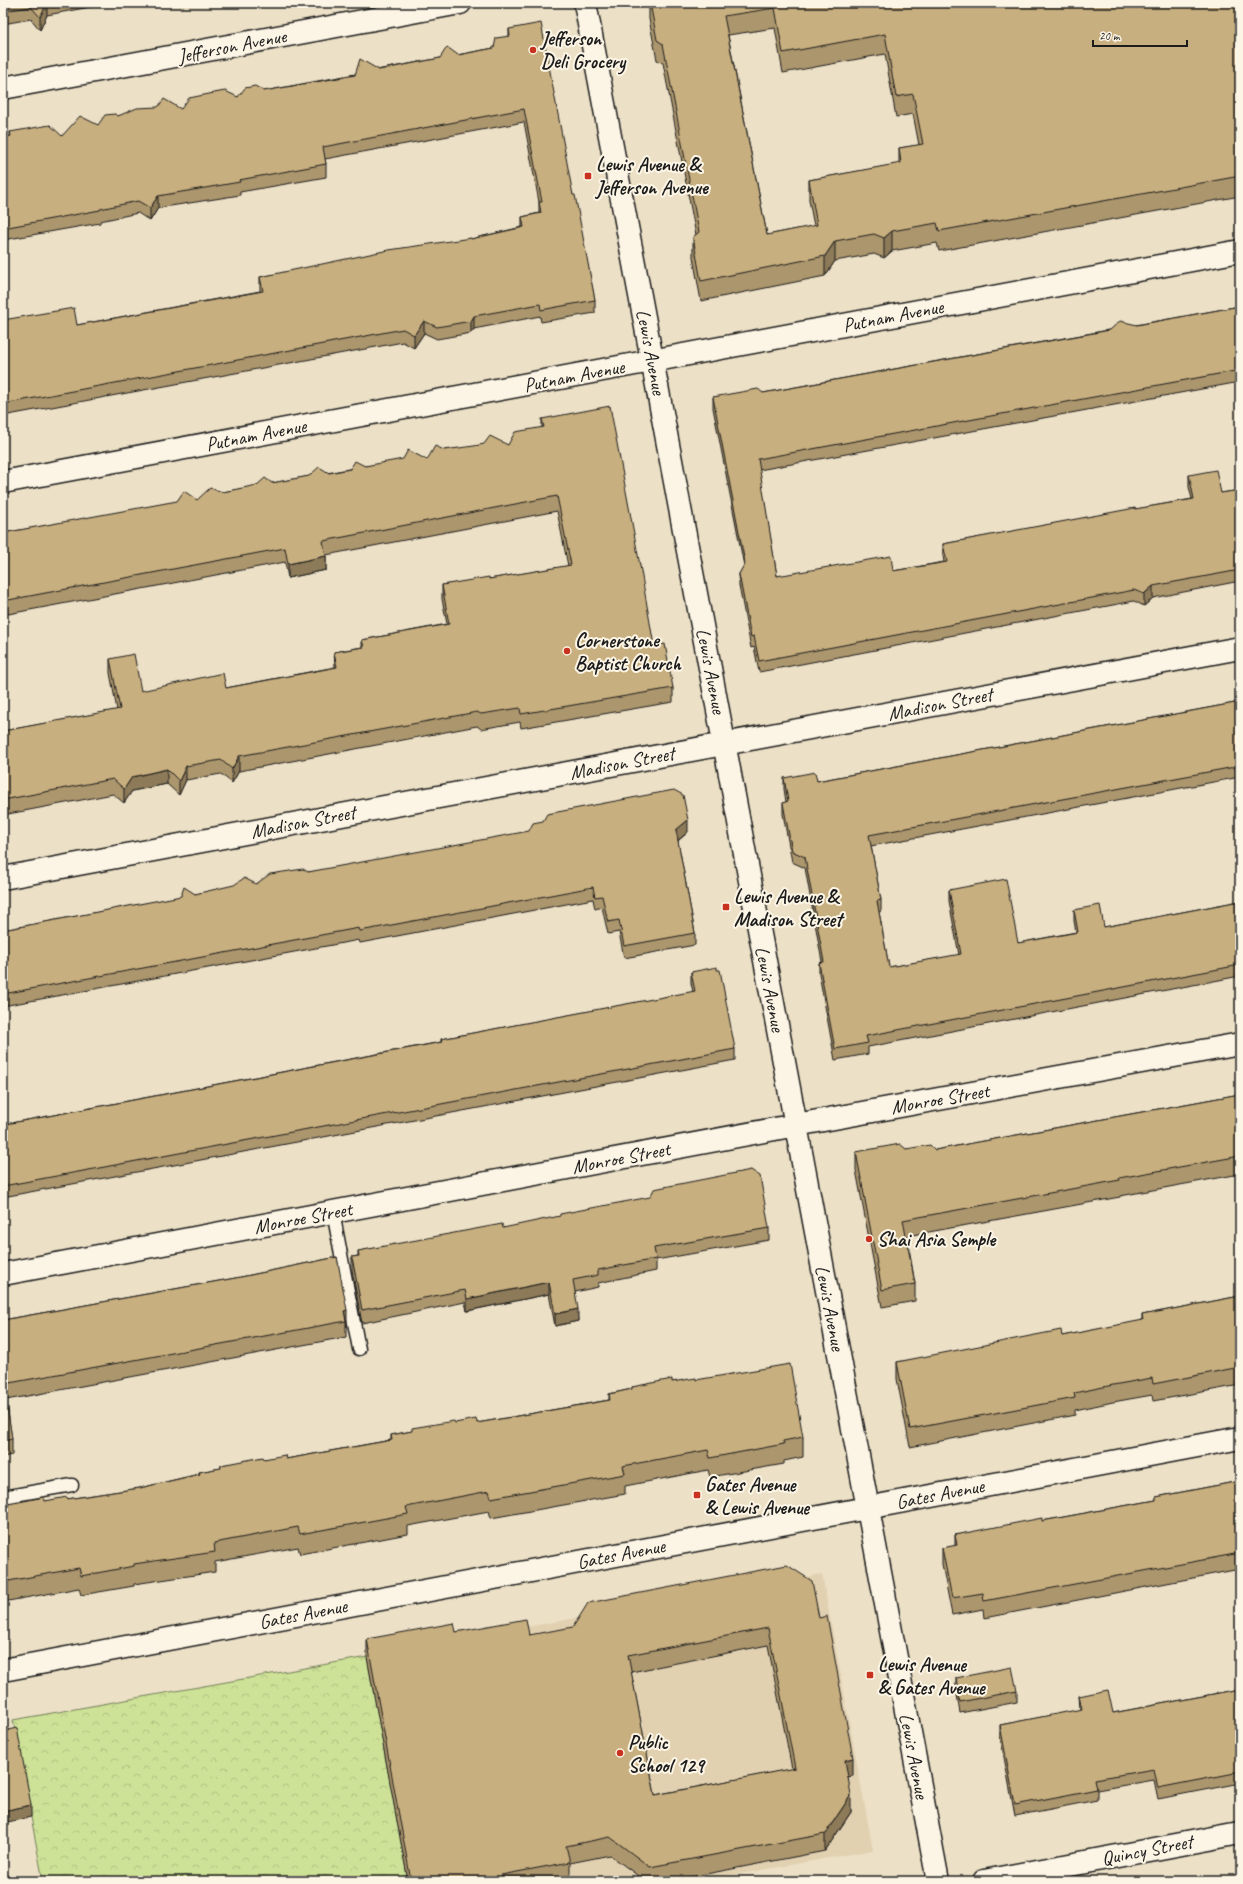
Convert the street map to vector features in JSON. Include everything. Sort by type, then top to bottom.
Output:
[{"type":"street","name":"Jefferson Avenue","points":[[3,88],[460,3]]},
{"type":"street","name":"Lewis Avenue","points":[[585,3],[938,1881]]},
{"type":"street","name":"Putnam Avenue","points":[[3,482],[1240,251]]},
{"type":"street","name":"Madison Street","points":[[3,878],[1240,648]]},
{"type":"street","name":"Monroe Street","points":[[3,1274],[796,1125],[1240,1044]]},
{"type":"street","name":"Gates Avenue","points":[[3,1670],[1240,1438]]},
{"type":"street","name":"Quincy Street","points":[[984,1881],[1240,1833]]},
{"type":"lane","points":[[333,1212],[359,1349]]},
{"type":"lane","points":[[3,1497],[72,1485]]},
{"type":"shaded area","name":"Public School 129","points":[[822,1574],[873,1850],[702,1881],[408,1881],[454,1640]]},
{"type":"green space","points":[[367,1657],[408,1881],[43,1881],[13,1720]]},
{"type":"building","points":[[3,3],[47,3],[40,17],[31,7],[3,11]]},
{"type":"building","points":[[650,3],[1240,3],[1240,176],[939,231],[937,223],[892,231],[884,238],[874,234],[835,241],[825,256],[701,281],[693,237],[699,232],[663,44],[657,40]],"holes":[[[775,8],[783,53],[885,34],[896,97],[913,94],[923,144],[899,148],[901,163],[809,180],[817,225],[767,235],[724,16]]]},
{"type":"building","points":[[541,23],[573,195],[575,195],[595,300],[541,310],[540,304],[474,316],[471,321],[437,327],[424,321],[414,335],[403,329],[3,404],[3,320],[74,308],[77,325],[263,291],[260,277],[389,250],[471,239],[524,227],[522,217],[541,213],[539,202],[542,202],[524,109],[323,147],[326,164],[239,180],[240,182],[158,196],[150,208],[138,201],[100,210],[3,228],[3,138],[11,136],[10,132],[50,125],[62,136],[80,116],[98,125],[105,115],[115,114],[118,116],[137,108],[158,107],[164,99],[181,109],[189,98],[214,93],[225,91],[238,97],[245,88],[255,86],[264,91],[355,75],[360,59],[379,70],[440,58],[447,47],[458,55],[494,48],[496,38],[510,36],[509,29]]},
{"type":"building","points":[[1240,306],[1240,370],[758,459],[777,576],[891,556],[893,571],[947,562],[943,544],[1135,508],[1194,499],[1189,475],[1216,470],[1221,493],[1240,490],[1240,570],[1153,586],[1144,594],[1134,590],[759,661],[754,636],[751,637],[739,574],[745,563],[713,397],[758,389],[763,393],[1110,330],[1120,321],[1137,325]]},
{"type":"building","points":[[610,406],[654,646],[665,644],[673,688],[521,714],[520,708],[481,714],[477,712],[239,756],[232,769],[221,760],[186,766],[179,781],[167,769],[132,777],[124,789],[113,779],[3,800],[3,731],[120,709],[110,659],[134,654],[141,691],[223,673],[226,688],[337,667],[334,652],[364,647],[362,640],[449,624],[442,585],[489,577],[489,579],[571,565],[557,496],[323,541],[326,556],[288,564],[285,548],[3,601],[3,533],[177,501],[184,491],[197,500],[210,488],[223,492],[257,485],[265,478],[272,483],[309,476],[319,467],[329,473],[350,469],[355,461],[365,466],[403,459],[408,450],[427,460],[435,446],[444,450],[474,446],[484,444],[490,436],[508,445],[515,432],[544,427],[542,419]]},
{"type":"building","points":[[1240,702],[1240,766],[869,835],[881,900],[877,901],[889,967],[961,954],[949,890],[1006,879],[1018,943],[1078,932],[1074,910],[1100,905],[1104,927],[1240,901],[1240,965],[866,1036],[868,1043],[835,1049],[819,963],[824,962],[805,857],[792,851],[783,803],[788,801],[784,778],[815,772],[817,781]]},
{"type":"building","points":[[674,790],[683,795],[688,820],[676,830],[695,933],[624,946],[619,920],[608,922],[602,896],[595,897],[593,887],[360,931],[359,928],[3,994],[3,930],[181,896],[184,887],[195,894],[234,885],[244,878],[256,884],[270,874],[303,869],[308,872],[529,831],[533,823],[543,821],[547,814]]},
{"type":"building","points":[[717,967],[717,970],[720,970],[735,1049],[3,1186],[3,1112],[6,1124],[442,1042],[441,1039],[695,991],[691,972]]},
{"type":"building","points":[[1240,1094],[1240,1156],[903,1220],[915,1284],[882,1290],[856,1152],[900,1144],[906,1149],[930,1145],[935,1150]]},
{"type":"building","points":[[751,1170],[760,1176],[769,1228],[654,1248],[656,1259],[598,1270],[598,1275],[573,1280],[578,1309],[555,1314],[549,1282],[467,1299],[465,1290],[362,1310],[352,1257],[359,1256],[358,1251],[502,1224],[503,1228],[560,1216],[560,1214],[650,1197],[654,1189]]},
{"type":"building","points":[[337,1257],[347,1310],[344,1311],[346,1321],[4,1384],[12,1439],[3,1441],[3,1320],[241,1277]]},
{"type":"building","points":[[1240,1296],[1240,1367],[1153,1384],[1152,1378],[1113,1385],[1074,1393],[1075,1398],[910,1429],[897,1362],[1061,1330],[1062,1336],[1143,1320],[1142,1315]]},
{"type":"building","points":[[790,1364],[803,1437],[783,1441],[784,1444],[710,1458],[708,1450],[623,1466],[625,1474],[491,1498],[489,1491],[406,1507],[408,1514],[300,1534],[298,1527],[214,1543],[215,1552],[134,1564],[134,1566],[81,1576],[79,1568],[3,1582],[3,1505],[44,1497],[45,1501],[67,1497],[67,1499],[140,1488],[200,1474],[199,1472],[221,1468],[221,1465],[263,1457],[264,1459],[285,1455],[286,1459],[392,1440],[391,1435],[412,1431],[412,1428],[476,1419],[477,1423],[610,1400],[609,1394],[632,1389],[632,1387],[672,1379],[672,1382],[696,1378],[696,1380]]},
{"type":"building","points":[[1240,1481],[1240,1544],[1238,1545],[1240,1553],[984,1601],[983,1593],[952,1598],[942,1548],[957,1545],[955,1535],[1042,1518],[1042,1521],[1156,1500],[1156,1497]]},
{"type":"building","name":"Public School 129","points":[[787,1565],[812,1581],[819,1618],[827,1616],[853,1758],[845,1760],[851,1795],[825,1834],[650,1867],[610,1837],[566,1846],[570,1862],[501,1875],[503,1881],[411,1881],[367,1639],[454,1623],[456,1632],[526,1619],[529,1635],[573,1627],[588,1603]],"holes":[[[768,1628],[795,1768],[655,1795],[628,1655]]]},
{"type":"building","points":[[1012,1667],[1017,1691],[960,1702],[956,1678]]},
{"type":"building","points":[[1240,1689],[1240,1772],[1158,1788],[1154,1769],[1095,1779],[1097,1789],[1015,1805],[1000,1725],[1082,1709],[1079,1696],[1108,1690],[1113,1713]]},
{"type":"building","points":[[17,1728],[31,1805],[3,1811],[3,1731]]},
{"type":"place","name":"Jefferson Deli Grocery","points":[[533,50]]},
{"type":"place","name":"Lewis Avenue & Jefferson Avenue","points":[[588,176]]},
{"type":"place","name":"Cornerstone Baptist Church","points":[[567,651]]},
{"type":"place","name":"Lewis Avenue & Madison Street","points":[[726,907]]},
{"type":"place","name":"Shai Asia Semple","points":[[869,1239]]},
{"type":"place","name":"Gates Avenue & Lewis Avenue","points":[[697,1495]]},
{"type":"place","name":"Lewis Avenue & Gates Avenue","points":[[870,1675]]},
{"type":"place","name":"Public School 129","points":[[620,1753]]}]
